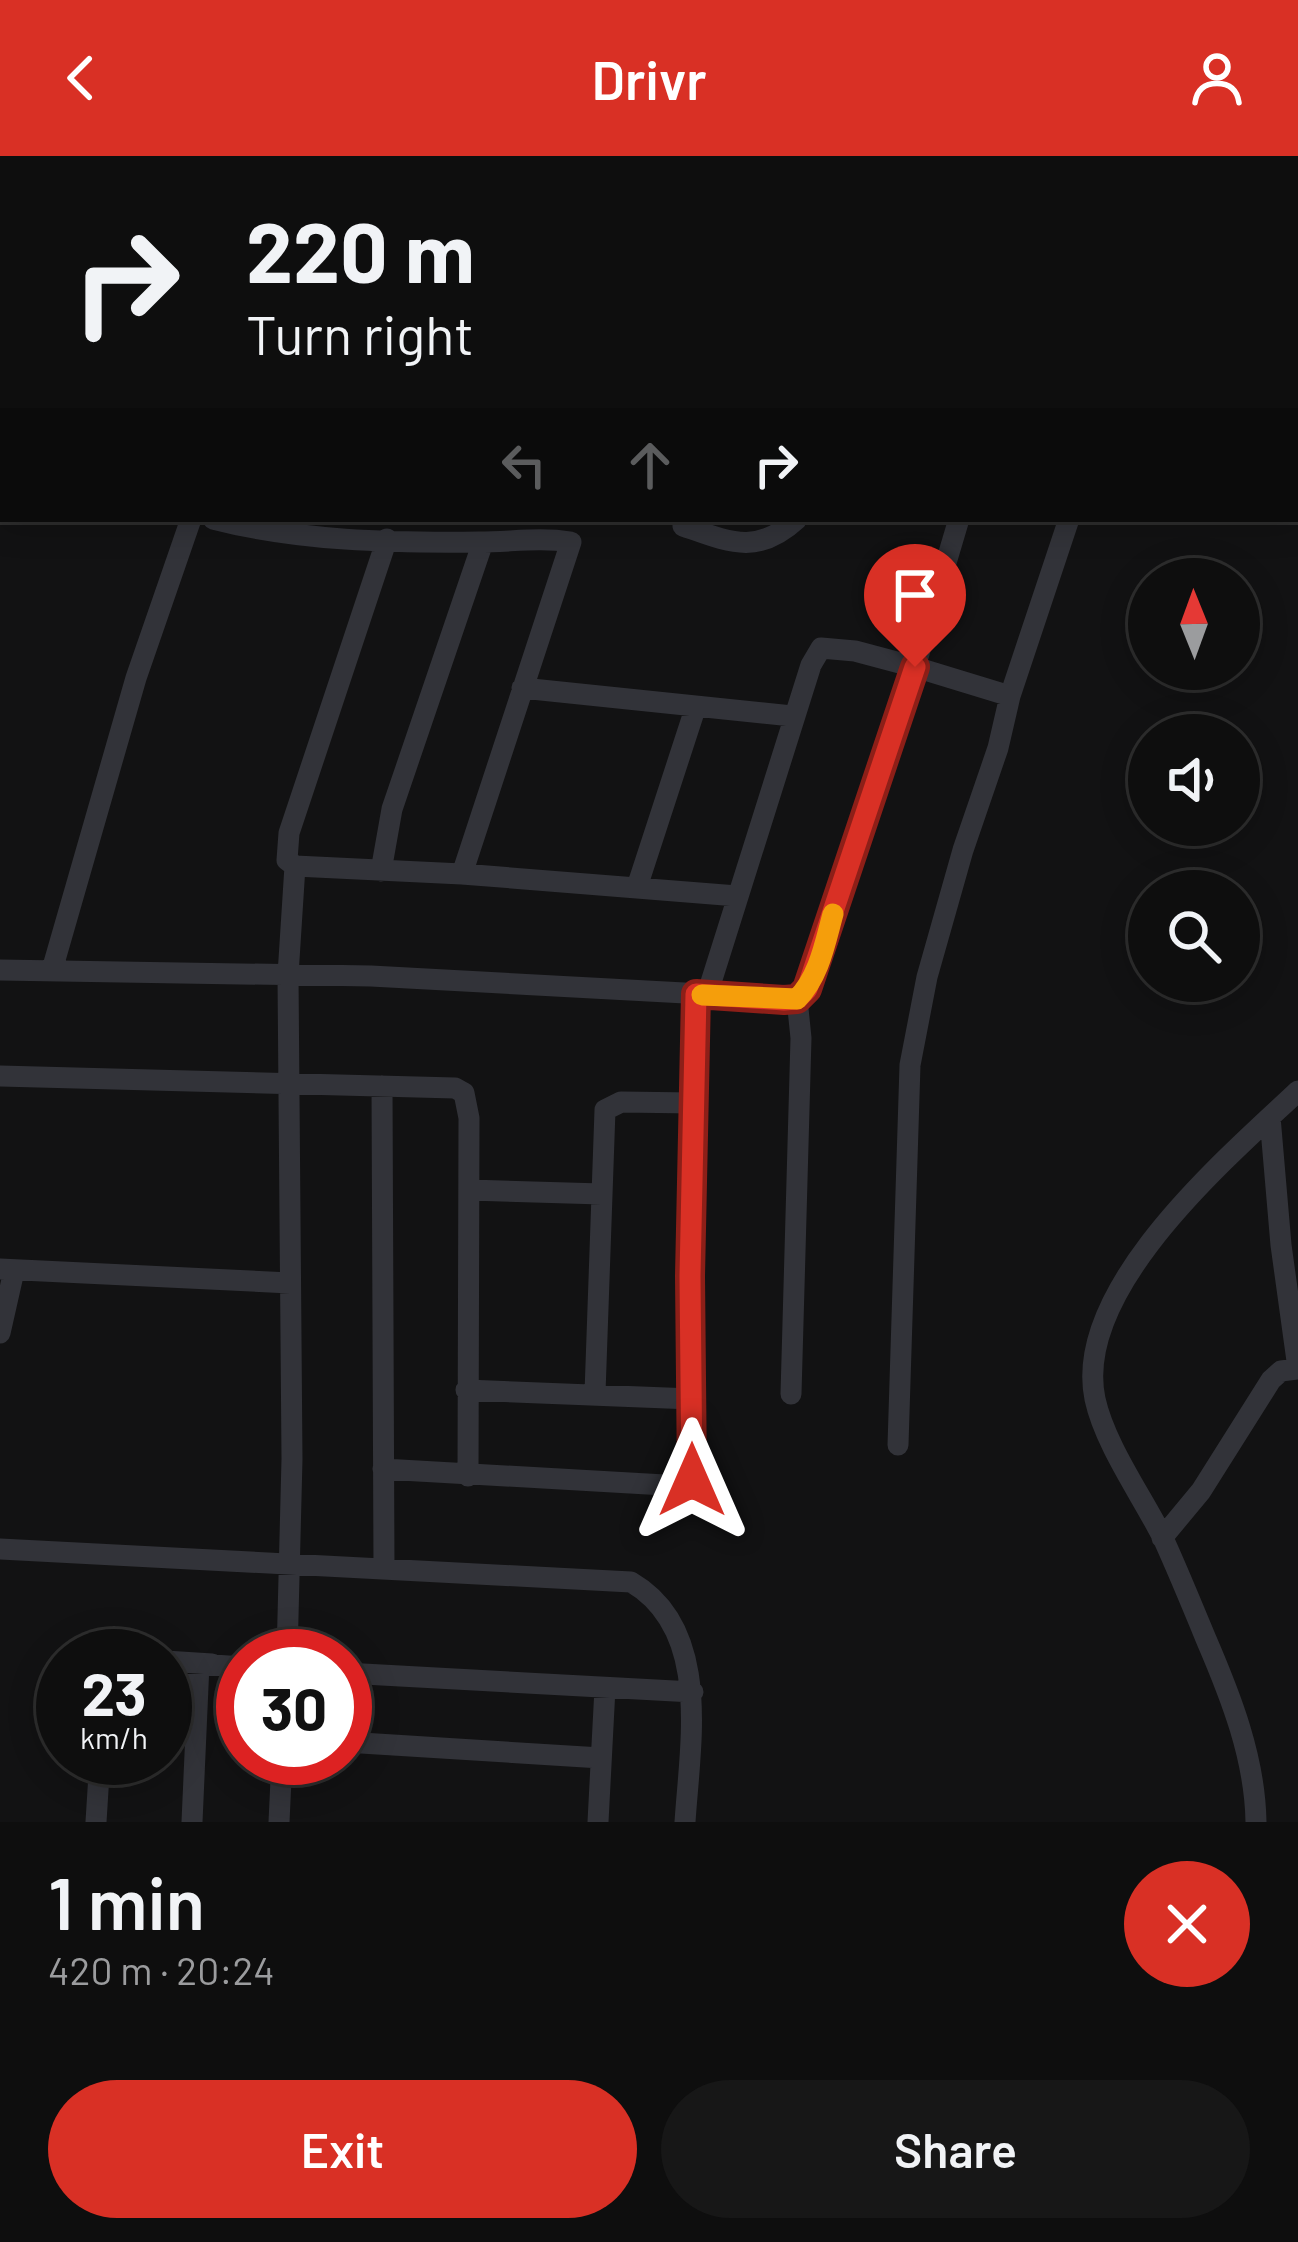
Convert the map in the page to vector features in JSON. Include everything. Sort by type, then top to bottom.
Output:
[{"type":"street","points":[[52,970],[136,678],[190,522]]},
{"type":"street","points":[[225,522],[256,530],[349,537],[483,542],[537,537],[571,542],[462,874]]},
{"type":"street","points":[[349,537],[362,522]]},
{"type":"street","points":[[522,522],[537,537]]},
{"type":"street","points":[[684,522],[745,544],[779,535],[794,522]]},
{"type":"street","points":[[0,970],[288,975],[797,999],[820,961],[958,522]]},
{"type":"street","points":[[898,1445],[910,1065],[927,977],[963,850],[1068,522]]},
{"type":"street","points":[[387,539],[289,833],[287,860],[295,866],[737,896]]},
{"type":"street","points":[[381,871],[392,809],[483,542]]},
{"type":"street","points":[[383,1469],[689,1485],[693,1471],[694,1103],[702,995],[792,716],[820,648],[855,651],[1010,696]]},
{"type":"street","points":[[522,688],[792,716]]},
{"type":"street","points":[[637,887],[696,706]]},
{"type":"street","points":[[288,1629],[288,975],[295,866]]},
{"type":"street","points":[[790,1394],[801,1059],[797,999]]},
{"type":"street","points":[[0,1076],[382,1085],[455,1088],[464,1093],[470,1118],[468,1476]]},
{"type":"street","points":[[382,1085],[384,1569]]},
{"type":"street","points":[[1256,1822],[1244,1739],[1162,1538],[1095,1401],[1093,1380],[1101,1329],[1118,1287],[1228,1156],[1298,1090]]},
{"type":"street","points":[[595,1393],[605,1110],[620,1102],[694,1103]]},
{"type":"street","points":[[1162,1538],[1201,1492],[1271,1380],[1281,1372],[1298,1369],[1270,1117]]},
{"type":"street","points":[[469,1190],[602,1194]]},
{"type":"street","points":[[0,1333],[7,1270],[290,1282]]},
{"type":"street","points":[[466,1390],[692,1399]]},
{"type":"street","points":[[0,1549],[631,1582],[649,1593],[664,1613],[683,1652],[693,1692],[685,1822]]},
{"type":"street","points":[[192,1663],[243,1666],[199,1664],[192,1822],[204,1822]]},
{"type":"street","points":[[372,1675],[693,1692]]},
{"type":"street","points":[[598,1822],[604,1688]]},
{"type":"street","points":[[372,1744],[601,1758]]},
{"type":"street","points":[[96,1822],[98,1785]]},
{"type":"street","points":[[279,1822],[281,1785]]},
{"type":"slow traffic","points":[[702,995],[797,999],[820,961],[833,914]]},
{"type":"route","points":[[692,1480],[690,1276],[696,994],[784,1000],[797,999],[807,989],[915,667]]}]
